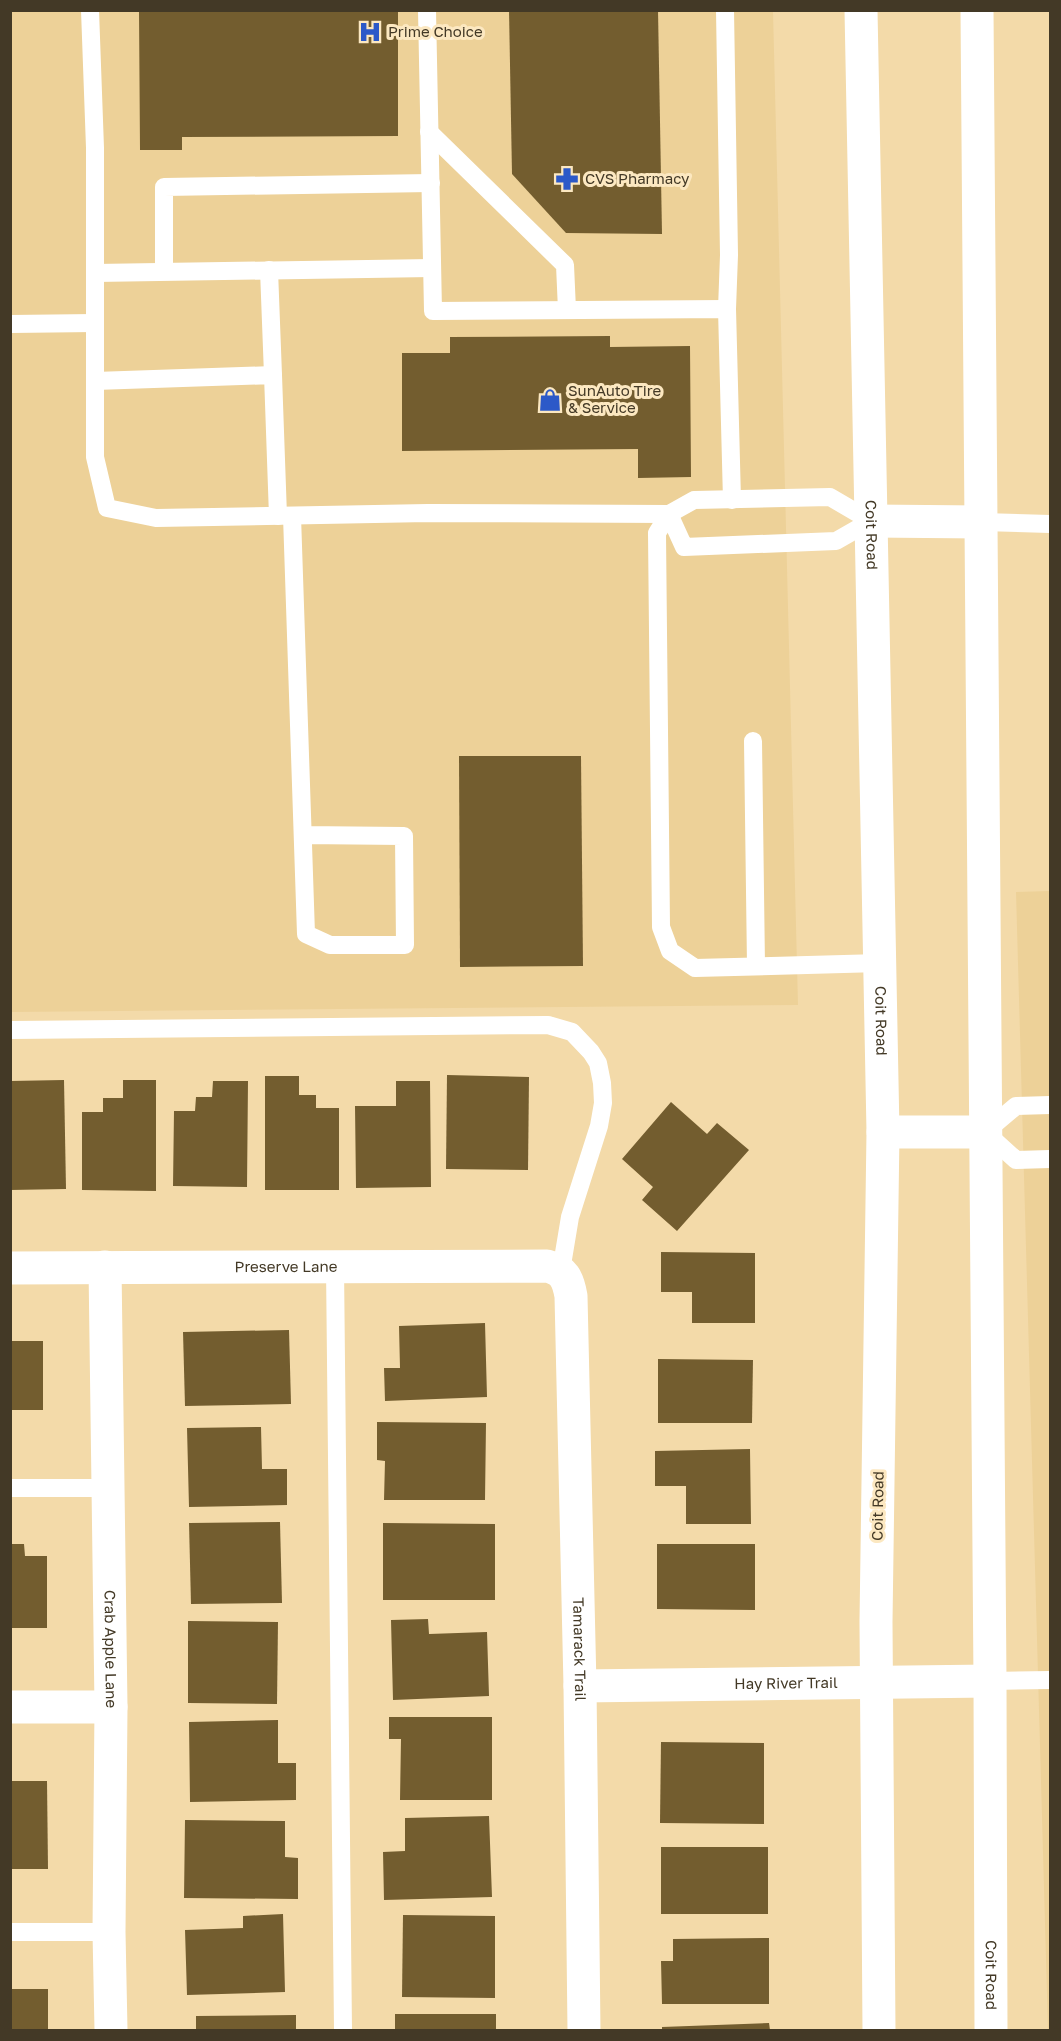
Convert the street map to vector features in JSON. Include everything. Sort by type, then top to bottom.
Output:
[{"type":"main road","name":"Coit Road","points":[[861,10],[883,1132],[876,1683],[879,2031]]},
{"type":"main road","name":"Coit Road","points":[[977,10],[991,2031]]},
{"type":"main road","points":[[872,521],[982,522]]},
{"type":"main road","points":[[883,1132],[985,1132]]},
{"type":"main road","name":"Preserve Lane","points":[[10,1268],[547,1266],[561,1271]]},
{"type":"main road","name":"Crab Apple Lane","points":[[105,1267],[111,1707],[109,1932],[111,2031]]},
{"type":"main road","name":"Tamarack Trail","points":[[561,1271],[567,1280],[571,1296],[580,1686],[584,2031]]},
{"type":"main road","name":"Hay River Trail","points":[[580,1686],[990,1681]]},
{"type":"main road","points":[[10,1707],[111,1707]]},
{"type":"lane","points":[[90,10],[95,148],[95,457],[107,508],[156,518],[428,513],[669,514]]},
{"type":"lane","points":[[427,10],[434,311],[727,309]]},
{"type":"lane","points":[[725,10],[729,255],[727,309],[732,500]]},
{"type":"lane","points":[[429,132],[565,266],[567,310]]},
{"type":"lane","points":[[164,271],[164,187],[431,183]]},
{"type":"lane","points":[[95,273],[432,268]]},
{"type":"lane","points":[[269,270],[273,375],[285,516],[303,835],[306,934],[330,945],[405,945],[404,836],[303,835]]},
{"type":"lane","points":[[10,324],[95,323]]},
{"type":"lane","points":[[95,381],[273,375]]},
{"type":"lane","points":[[872,521],[830,497],[694,500],[669,514],[657,533],[661,927],[670,951],[695,968],[880,963]]},
{"type":"lane","points":[[669,514],[684,547],[836,541],[872,521]]},
{"type":"lane","points":[[982,522],[1050,524]]},
{"type":"lane","points":[[753,741],[756,966]]},
{"type":"lane","points":[[10,1030],[548,1025],[572,1032],[598,1063],[603,1103],[599,1126],[570,1217],[561,1271]]},
{"type":"lane","points":[[1050,1105],[1016,1106],[985,1132],[1016,1160],[1050,1159]]},
{"type":"lane","points":[[335,1266],[343,2031]]},
{"type":"lane","points":[[10,1488],[108,1488]]},
{"type":"lane","points":[[990,1681],[1050,1680]]},
{"type":"lane","points":[[10,1932],[109,1932]]},
{"type":"shaded area","points":[[10,11],[773,11],[798,1005],[11,1012]]},
{"type":"shaded area","points":[[1050,891],[1050,2030],[1048,2030],[1016,892]]},
{"type":"building","points":[[398,10],[398,136],[182,137],[182,150],[140,150],[139,11]]},
{"type":"building","name":"CVS Pharmacy","points":[[509,10],[658,10],[662,234],[566,233],[512,174]]},
{"type":"building","points":[[610,336],[610,347],[690,346],[691,477],[638,478],[638,449],[402,451],[402,353],[450,353],[450,337]]},
{"type":"building","points":[[459,756],[581,756],[583,966],[460,967]]},
{"type":"building","points":[[447,1075],[529,1077],[528,1170],[446,1169]]},
{"type":"building","points":[[265,1076],[299,1076],[299,1095],[316,1095],[316,1108],[339,1108],[339,1190],[265,1190]]},
{"type":"building","points":[[64,1080],[66,1189],[10,1190],[10,1081]]},
{"type":"building","points":[[123,1080],[156,1080],[156,1191],[82,1190],[82,1112],[103,1112],[103,1098],[123,1098]]},
{"type":"building","points":[[213,1081],[248,1081],[247,1187],[173,1186],[174,1111],[195,1111],[196,1097],[212,1097]]},
{"type":"building","points":[[396,1081],[430,1081],[431,1187],[356,1188],[355,1106],[396,1106]]},
{"type":"building","points":[[671,1102],[707,1134],[717,1123],[749,1150],[677,1231],[642,1200],[653,1187],[622,1159]]},
{"type":"building","points":[[661,1252],[755,1253],[755,1323],[692,1323],[692,1292],[661,1292]]},
{"type":"building","points":[[485,1323],[487,1397],[385,1401],[384,1368],[400,1368],[399,1326]]},
{"type":"building","points":[[289,1330],[291,1404],[185,1406],[183,1332]]},
{"type":"building","points":[[10,1341],[43,1341],[43,1410],[10,1410]]},
{"type":"building","points":[[658,1359],[753,1360],[752,1423],[658,1423]]},
{"type":"building","points":[[377,1422],[486,1423],[485,1500],[384,1500],[385,1461],[377,1460]]},
{"type":"building","points":[[261,1427],[262,1469],[287,1469],[287,1505],[189,1507],[187,1428]]},
{"type":"building","points":[[750,1449],[751,1524],[686,1524],[686,1486],[655,1486],[655,1451]]},
{"type":"building","points":[[280,1522],[282,1603],[191,1604],[189,1523]]},
{"type":"building","points":[[383,1523],[495,1524],[495,1600],[383,1600]]},
{"type":"building","points":[[10,1544],[24,1544],[25,1556],[47,1556],[47,1628],[10,1628]]},
{"type":"building","points":[[657,1544],[755,1544],[755,1610],[657,1609]]},
{"type":"building","points":[[428,1619],[429,1634],[487,1632],[489,1696],[393,1700],[391,1620]]},
{"type":"building","points":[[188,1621],[278,1622],[277,1704],[188,1703]]},
{"type":"building","points":[[389,1717],[492,1717],[492,1800],[400,1800],[401,1739],[389,1739]]},
{"type":"building","points":[[278,1720],[278,1763],[296,1763],[296,1800],[190,1802],[189,1722]]},
{"type":"building","points":[[661,1742],[764,1743],[764,1824],[660,1823]]},
{"type":"building","points":[[10,1781],[47,1781],[48,1869],[10,1869]]},
{"type":"building","points":[[489,1816],[492,1897],[384,1900],[383,1852],[405,1851],[405,1818]]},
{"type":"building","points":[[185,1820],[285,1821],[285,1857],[298,1858],[298,1899],[184,1898]]},
{"type":"building","points":[[661,1847],[768,1847],[768,1914],[661,1914]]},
{"type":"building","points":[[283,1914],[285,1992],[187,1995],[185,1930],[243,1928],[243,1916]]},
{"type":"building","points":[[403,1915],[495,1916],[495,1998],[402,1997]]},
{"type":"building","points":[[769,1938],[769,2004],[662,2004],[661,1961],[673,1961],[673,1939]]},
{"type":"building","points":[[10,1989],[48,1989],[48,2030],[10,2030]]},
{"type":"building","points":[[395,2014],[496,2014],[496,2030],[395,2030]]},
{"type":"building","points":[[296,2015],[296,2030],[196,2030],[196,2016]]},
{"type":"building","points":[[769,2023],[770,2030],[662,2030],[662,2027]]},
{"type":"place","name":"Prime Choice","points":[[370,32]]},
{"type":"place","name":"CVS Pharmacy","points":[[567,179]]},
{"type":"place","name":"SunAuto Tire & Service","points":[[550,400]]}]
